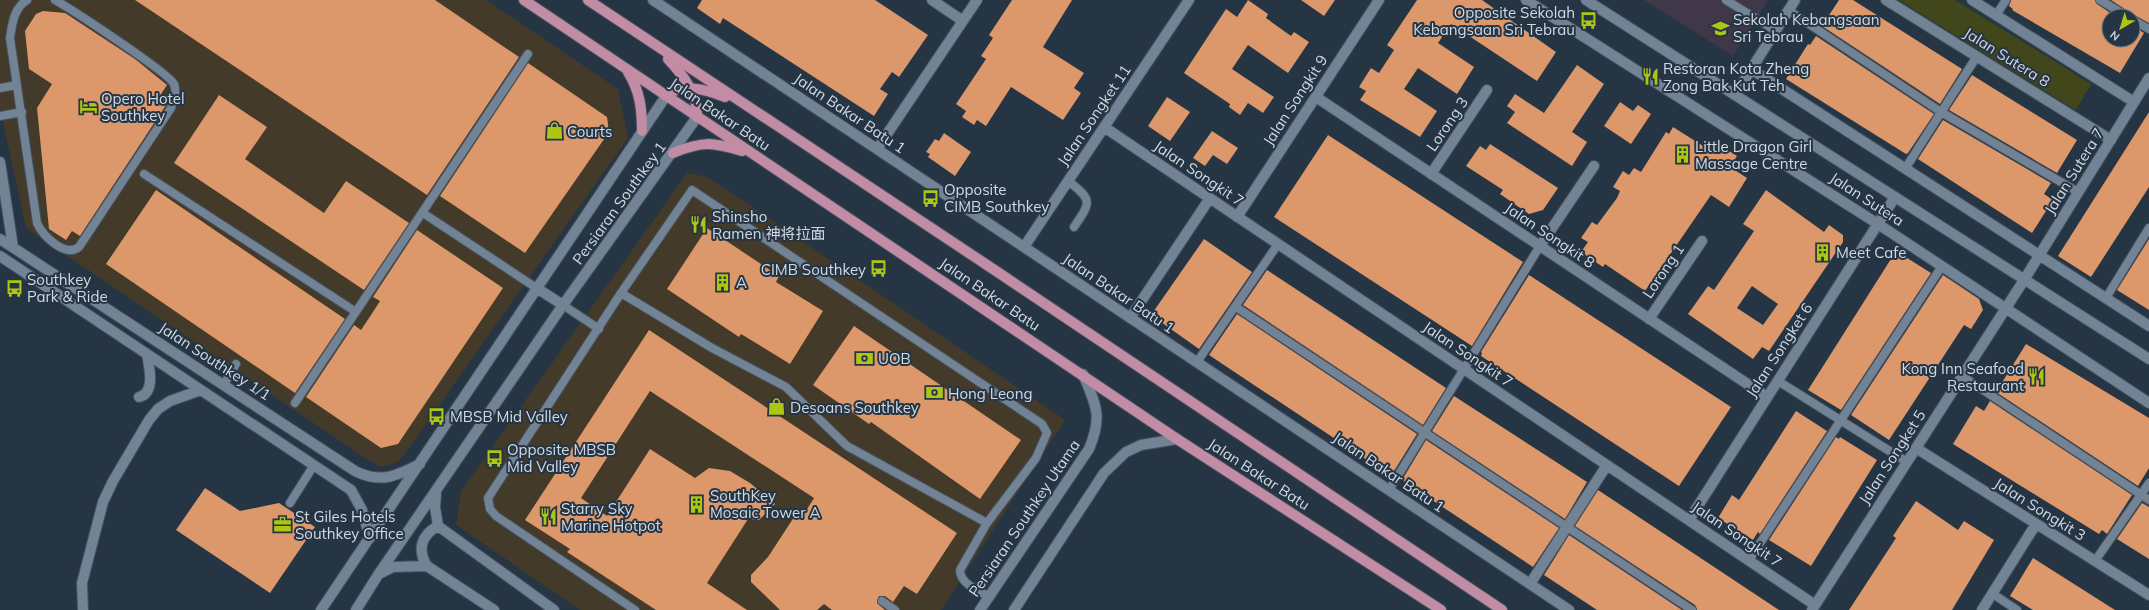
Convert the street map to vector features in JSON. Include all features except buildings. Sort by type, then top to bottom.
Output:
[{"type":"main road","name":"Jalan Bakar Batu","points":[[524,0],[1083,374],[1177,439],[1441,610]]},
{"type":"main road","name":"Jalan Bakar Batu","points":[[588,0],[747,107],[996,270],[1502,610]]},
{"type":"main road","points":[[655,46],[682,75],[697,105],[697,117]]},
{"type":"main road","points":[[626,69],[641,100],[642,131]]},
{"type":"main road","points":[[666,96],[678,89],[690,89],[712,92],[747,107]]},
{"type":"main road","points":[[673,154],[694,144],[708,144],[721,145],[754,154]]},
{"type":"street","points":[[932,0],[963,21]]},
{"type":"street","points":[[877,149],[977,0]]},
{"type":"street","name":"Jalan Songket 11","points":[[1024,247],[1189,0]]},
{"type":"street","name":"Jalan Songkit 9","points":[[1237,217],[1379,0]]},
{"type":"street","name":"Jalan Sutera","points":[[1526,0],[1878,224],[2149,403]]},
{"type":"street","name":"Jalan Sutera","points":[[1586,0],[2149,359]]},
{"type":"street","points":[[1735,95],[1795,0]]},
{"type":"street","name":"Jalan Sutera 8","points":[[1886,0],[2111,140]]},
{"type":"street","name":"Jalan Sutera 8","points":[[1972,0],[2134,102]]},
{"type":"street","name":"Jalan Bakar Batu 1","points":[[660,2],[877,149],[1569,610]]},
{"type":"street","points":[[1751,70],[2149,326]]},
{"type":"street","name":"Jalan Sutera 7","points":[[2024,280],[2149,78]]},
{"type":"street","name":"Lorong 3","points":[[1431,174],[1487,90]]},
{"type":"street","name":"Persiaran Southkey 1","points":[[321,610],[538,289],[666,96]]},
{"type":"street","name":"Jalan Songkit 8","points":[[1316,97],[1767,397]]},
{"type":"street","name":"Persiaran Southkey 1","points":[[359,606],[378,575],[563,305],[673,154],[697,117]]},
{"type":"street","name":"Jalan Songkit 7","points":[[1104,127],[1749,560],[1814,607]]},
{"type":"street","points":[[0,162],[13,247]]},
{"type":"street","points":[[1540,246],[1594,166]]},
{"type":"street","points":[[1130,318],[1210,198]]},
{"type":"street","name":"Jalan Songket 6","points":[[1689,520],[1895,198]]},
{"type":"street","name":"Jalan Southkey 1/1","points":[[0,239],[355,471],[369,478],[385,478],[399,474],[420,464]]},
{"type":"street","name":"Lorong 1","points":[[1649,319],[1702,241]]},
{"type":"street","name":"Jalan Southkey 1/1","points":[[0,256],[350,490],[362,510],[370,538]]},
{"type":"street","name":"Jalan Songket 5","points":[[1814,607],[2024,280]]},
{"type":"street","points":[[538,289],[563,305]]},
{"type":"street","points":[[139,396],[146,394],[148,389],[150,375],[147,354]]},
{"type":"street","name":"Persiaran Southkey Utama","points":[[980,610],[1089,449],[1096,431],[1098,415],[1083,374]]},
{"type":"street","points":[[83,610],[82,582],[103,502],[113,481],[149,420],[158,409],[170,401],[201,390]]},
{"type":"street","points":[[1014,610],[1104,473],[1126,452],[1141,445],[1177,439]]},
{"type":"street","name":"Jalan Songkit 3","points":[[1916,448],[2149,595]]},
{"type":"street","points":[[1530,584],[1607,465]]},
{"type":"street","points":[[438,488],[435,502],[438,526],[554,610]]},
{"type":"street","points":[[1982,610],[2036,524]]},
{"type":"street","points":[[438,526],[430,530],[421,543],[423,559],[427,566],[494,610]]},
{"type":"street","points":[[378,575],[393,567],[427,566]]},
{"type":"lane","points":[[27,0],[22,3],[12,20],[10,38],[37,223],[41,232],[49,240],[68,251],[74,250],[101,216],[171,108],[175,94],[173,83],[152,64],[55,0]]},
{"type":"lane","points":[[1726,0],[1776,31]]},
{"type":"lane","points":[[1996,14],[2006,0]]},
{"type":"lane","points":[[2100,0],[2114,8]]},
{"type":"lane","points":[[1788,10],[1941,112],[2078,192]]},
{"type":"lane","points":[[295,403],[528,54]]},
{"type":"lane","points":[[1905,169],[1977,56]]},
{"type":"lane","points":[[0,88],[17,85]]},
{"type":"lane","points":[[0,116],[22,112]]},
{"type":"lane","points":[[144,174],[356,312]]},
{"type":"lane","points":[[1068,181],[1084,193],[1087,202],[1086,209],[1074,227]]},
{"type":"lane","points":[[635,610],[496,516],[490,509],[488,498],[621,293],[692,190],[1042,424],[1047,433],[1036,458],[987,524],[960,570],[960,574],[965,581],[990,597]]},
{"type":"lane","points":[[423,213],[538,289]]},
{"type":"lane","points":[[2106,298],[2149,228]]},
{"type":"lane","points":[[1197,362],[1278,244]]},
{"type":"lane","points":[[1389,490],[1540,246]]},
{"type":"lane","points":[[1749,560],[1942,266]]},
{"type":"lane","points":[[621,293],[712,348],[786,387],[847,446],[987,524]]},
{"type":"lane","points":[[563,305],[599,329]]},
{"type":"lane","points":[[1236,307],[1692,610]]},
{"type":"lane","points":[[224,384],[236,364]]},
{"type":"lane","points":[[1962,376],[2149,500]]},
{"type":"lane","points":[[1778,381],[1907,462]]},
{"type":"lane","points":[[290,503],[314,466]]},
{"type":"lane","points":[[2095,561],[2149,483]]},
{"type":"lane","points":[[1992,594],[2017,610]]},
{"type":"lane","points":[[882,601],[895,610]]},
{"type":"lane","points":[[352,610],[359,606]]},
{"type":"shaded area","points":[[0,0],[486,0],[618,89],[628,138],[404,455],[396,463],[381,467],[365,458],[26,228],[0,108]]},
{"type":"shaded area","name":"Sekolah Kebangsaan Sri Tebrau","points":[[1644,0],[1768,0],[1733,56]]},
{"type":"shaded area","points":[[687,173],[708,177],[1065,420],[941,610],[580,610],[456,525],[461,491]]},
{"type":"green space","points":[[1899,0],[1955,0],[2091,84],[2076,110]]},
{"type":"place","name":"Opposite Sekolah Kebangsaan Sri Tebrau","points":[[1588,21]]},
{"type":"place","name":"Sekolah Kebangsaan Sri Tebrau","points":[[1720,28]]},
{"type":"place","name":"Restoran Kota Zheng Zong Bak Kut Teh","points":[[1650,77]]},
{"type":"place","name":"Opero Hotel Southkey","points":[[88,107]]},
{"type":"place","name":"Courts","points":[[554,131]]},
{"type":"place","name":"Little Dragon Girl Massage Centre","points":[[1682,155]]},
{"type":"place","name":"Opposite CIMB Southkey","points":[[931,198]]},
{"type":"place","name":"Shinsho Ramen 神将拉面","points":[[699,225]]},
{"type":"place","name":"Meet Cafe","points":[[1823,252]]},
{"type":"place","name":"CIMB Southkey","points":[[879,269]]},
{"type":"place","name":"A","points":[[723,282]]},
{"type":"place","name":"Southkey Park & Ride","points":[[14,288]]},
{"type":"place","name":"UOB","points":[[865,358]]},
{"type":"place","name":"Kong Inn Seafood Restaurant","points":[[2037,377]]},
{"type":"place","name":"Hong Leong","points":[[935,393]]},
{"type":"place","name":"Desoans Southkey","points":[[777,407]]},
{"type":"place","name":"MBSB Mid Valley","points":[[437,416]]},
{"type":"place","name":"Opposite MBSB Mid Valley","points":[[494,458]]},
{"type":"place","name":"SouthKey Mosaic Tower A","points":[[697,504]]},
{"type":"place","name":"Starry Sky Marine Hotpot","points":[[548,517]]},
{"type":"place","name":"St Giles Hotels Southkey Office","points":[[282,525]]}]
